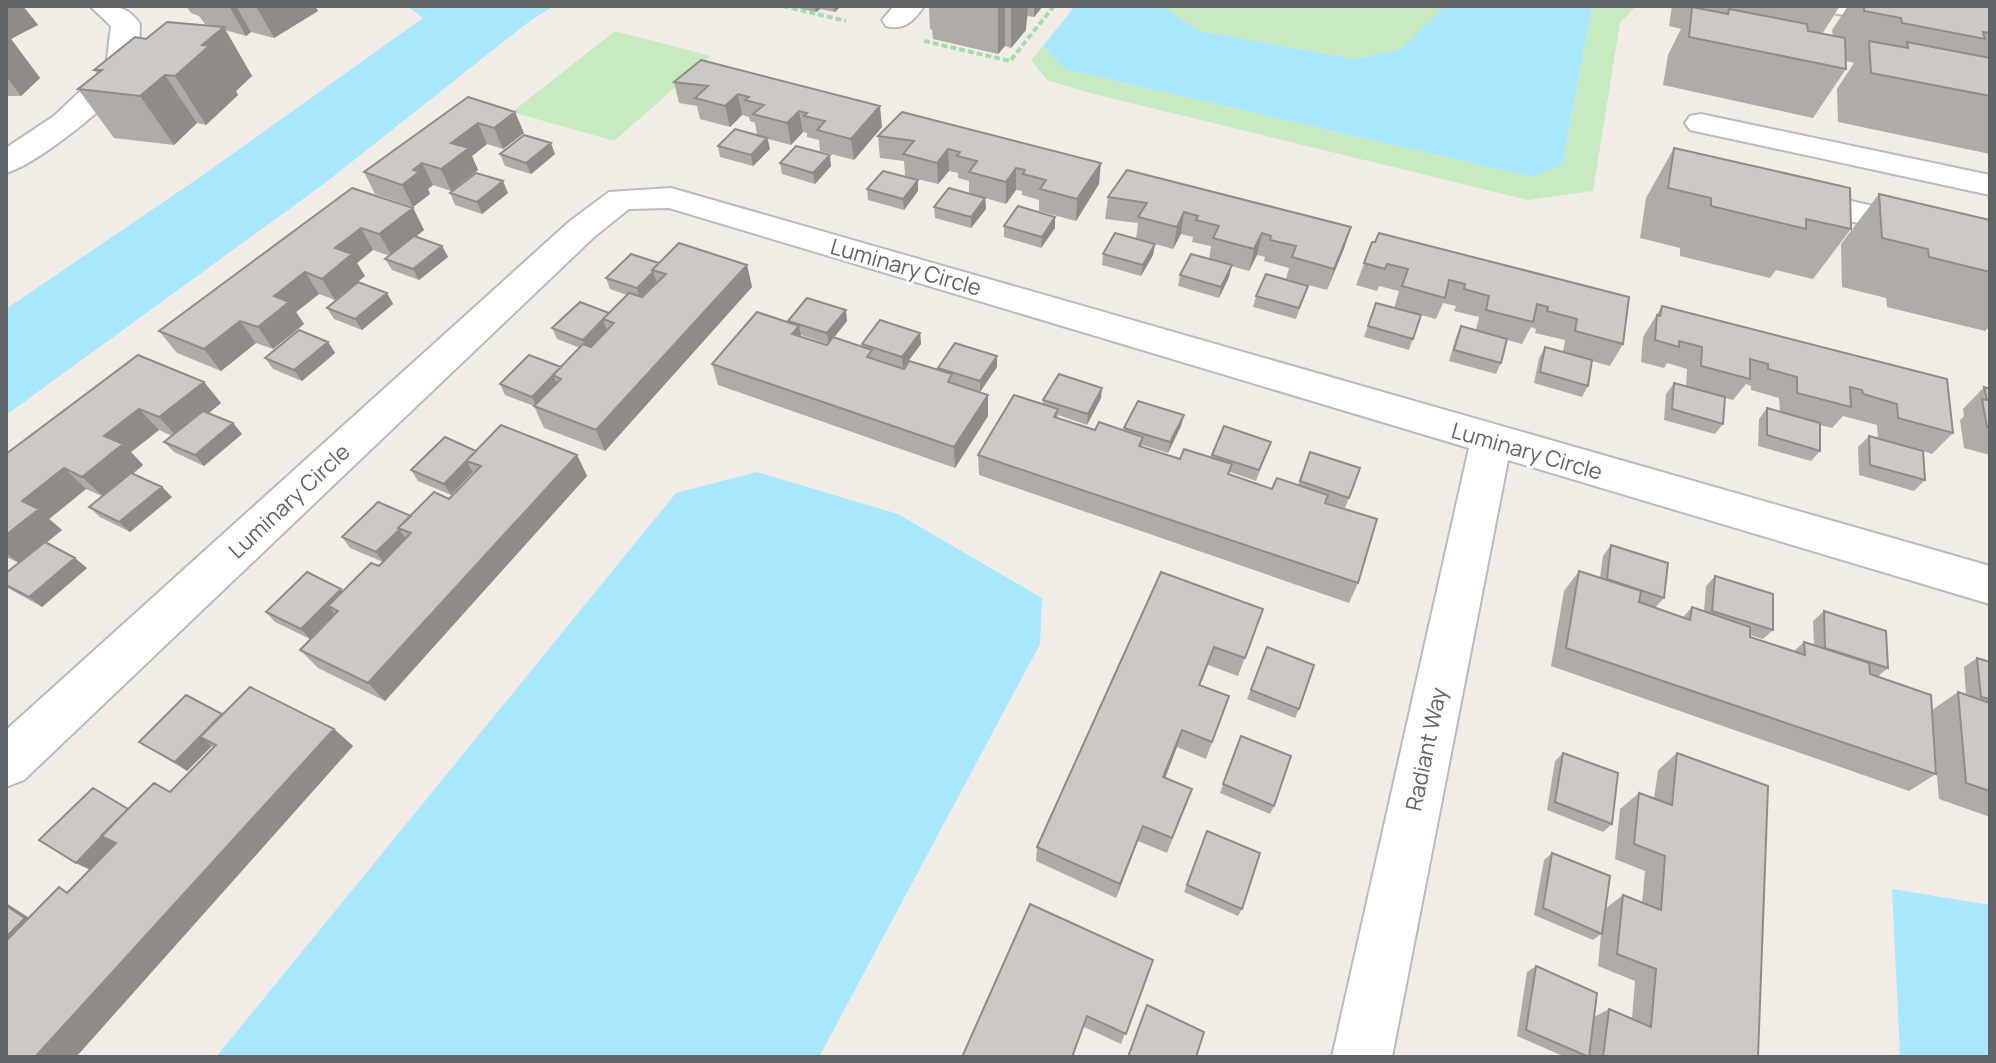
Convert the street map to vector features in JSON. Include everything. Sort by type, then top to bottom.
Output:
[{"type":"street","points":[[6,163],[65,123],[121,70],[126,24],[104,6]]},
{"type":"street","points":[[1838,6],[1990,34]]},
{"type":"street","points":[[1701,123],[1990,185]]},
{"type":"street","points":[[1765,191],[1990,243]]},
{"type":"street","name":"Luminary Circle","points":[[6,763],[559,250],[621,199],[671,198],[1990,585]]},
{"type":"street","name":"Radiant Way","points":[[1362,1057],[1491,441]]},
{"type":"path","points":[[783,6],[846,21]]},
{"type":"path","points":[[923,41],[1010,61],[1054,6]]},
{"type":"green space","points":[[1162,6],[1445,6],[1401,49],[1355,59],[1199,31]]},
{"type":"green space","points":[[1592,6],[1636,6],[1620,23],[1593,191],[1528,200],[1086,92],[1047,80],[1031,60],[1043,46],[1064,69],[1532,177],[1562,165]]},
{"type":"green space","points":[[615,31],[711,56],[614,141],[512,112]]},
{"type":"water","points":[[407,6],[554,6],[531,20],[325,183],[6,415],[6,309],[206,173],[423,18]]},
{"type":"water","points":[[1075,6],[1162,6],[1199,31],[1355,59],[1401,49],[1445,6],[1592,6],[1562,165],[1532,177],[1064,69],[1043,46]]},
{"type":"water","points":[[757,472],[898,514],[1042,598],[1040,644],[819,1057],[216,1057],[676,493]]},
{"type":"water","points":[[1892,889],[1990,905],[1990,1057],[1900,1057]]},
{"type":"building","points":[[1864,6],[1990,6],[1990,33],[1983,32],[1985,39],[1902,23],[1901,18],[1864,11]]},
{"type":"building","points":[[1692,7],[1728,14],[1729,9],[1807,24],[1808,31],[1845,38],[1846,69],[1689,37]]},
{"type":"building","points":[[167,22],[224,27],[202,45],[209,46],[175,76],[165,75],[140,96],[78,89],[102,70],[94,70],[135,37],[146,39]]},
{"type":"building","points":[[1869,41],[1908,48],[1907,42],[1990,58],[1990,96],[1871,73]]},
{"type":"building","points":[[701,60],[880,106],[851,139],[817,130],[825,121],[804,116],[807,113],[799,111],[787,123],[753,114],[764,105],[745,100],[749,97],[738,94],[725,106],[695,98],[708,86],[674,82]]},
{"type":"building","points":[[468,97],[515,112],[494,128],[478,123],[451,143],[469,148],[441,169],[422,163],[413,170],[419,172],[402,185],[364,172]]},
{"type":"building","points":[[902,112],[1101,163],[1077,199],[1040,189],[1046,180],[1023,174],[1025,170],[1016,168],[1006,182],[969,172],[977,161],[957,156],[960,152],[948,149],[937,163],[903,154],[914,141],[878,136]]},
{"type":"building","points":[[735,129],[767,138],[751,155],[718,146]]},
{"type":"building","points":[[524,135],[551,143],[526,163],[500,154]]},
{"type":"building","points":[[796,146],[830,155],[813,173],[780,163]]},
{"type":"building","points":[[1674,148],[1850,188],[1851,229],[1806,219],[1806,229],[1711,206],[1711,198],[1668,188]]},
{"type":"building","points":[[1127,170],[1351,227],[1334,269],[1292,257],[1296,246],[1270,240],[1271,236],[1262,233],[1254,249],[1213,238],[1219,226],[1196,220],[1198,216],[1184,212],[1177,227],[1138,217],[1147,203],[1108,197]]},
{"type":"building","points":[[883,171],[918,180],[903,199],[867,189]]},
{"type":"building","points":[[476,173],[503,181],[477,202],[450,193]]},
{"type":"building","points":[[352,188],[413,208],[379,234],[361,228],[335,248],[352,254],[322,279],[305,272],[274,296],[289,302],[258,327],[240,321],[204,349],[159,331]]},
{"type":"building","points":[[949,188],[985,198],[971,217],[934,207]]},
{"type":"building","points":[[1879,194],[1990,220],[1990,272],[1929,257],[1928,249],[1882,238]]},
{"type":"building","points":[[1018,206],[1055,217],[1042,237],[1004,226]]},
{"type":"building","points":[[1115,233],[1155,244],[1143,265],[1103,254]]},
{"type":"building","points":[[1379,233],[1629,297],[1623,344],[1575,331],[1577,319],[1547,311],[1548,307],[1537,304],[1533,322],[1486,310],[1489,296],[1464,289],[1465,284],[1449,280],[1445,298],[1402,286],[1408,269],[1387,264],[1385,269],[1364,263]]},
{"type":"building","points":[[414,236],[442,246],[413,269],[385,259]]},
{"type":"building","points":[[679,243],[747,265],[596,430],[534,406],[561,379],[553,375],[583,344],[591,347],[614,323],[603,319],[629,293],[642,297],[666,274],[652,270]]},
{"type":"building","points":[[631,254],[659,263],[637,288],[606,278]]},
{"type":"building","points":[[1191,254],[1232,265],[1221,287],[1180,275]]},
{"type":"building","points":[[1266,274],[1308,286],[1299,308],[1256,296]]},
{"type":"building","points":[[358,282],[387,293],[355,319],[327,308]]},
{"type":"building","points":[[807,298],[846,310],[827,333],[788,321]]},
{"type":"building","points":[[580,302],[609,313],[583,340],[552,328]]},
{"type":"building","points":[[1376,303],[1421,315],[1413,339],[1368,326]]},
{"type":"building","points":[[1662,306],[1947,379],[1953,433],[1898,418],[1897,404],[1863,394],[1862,390],[1850,387],[1851,407],[1797,393],[1797,377],[1768,369],[1768,364],[1750,359],[1750,379],[1701,366],[1702,347],[1679,341],[1679,347],[1655,340],[1657,315],[1660,316]]},
{"type":"building","points":[[757,312],[799,326],[792,334],[827,345],[833,337],[872,350],[867,357],[904,369],[909,361],[952,374],[948,382],[988,395],[954,447],[712,364]]},
{"type":"building","points":[[880,320],[920,333],[902,357],[862,344]]},
{"type":"building","points":[[1461,326],[1507,339],[1501,363],[1454,350]]},
{"type":"building","points":[[299,330],[328,342],[294,370],[265,358]]},
{"type":"building","points":[[955,343],[997,356],[980,381],[938,368]]},
{"type":"building","points":[[1545,347],[1592,360],[1588,386],[1540,372]]},
{"type":"building","points":[[138,355],[204,382],[159,417],[139,409],[104,436],[123,444],[82,477],[64,468],[22,501],[39,509],[6,535],[6,454]]},
{"type":"building","points":[[529,355],[561,367],[532,397],[500,384]]},
{"type":"building","points":[[1059,374],[1102,388],[1088,414],[1043,400]]},
{"type":"building","points":[[1674,383],[1725,397],[1723,424],[1672,409]]},
{"type":"building","points":[[1984,387],[1990,389],[1990,428],[1987,427],[1982,399],[1987,400]]},
{"type":"building","points":[[1014,395],[1058,409],[1054,417],[1095,430],[1099,422],[1143,437],[1139,446],[1180,459],[1184,449],[1232,464],[1228,474],[1272,489],[1277,478],[1328,495],[1325,503],[1377,519],[1358,583],[978,455]]},
{"type":"building","points":[[1138,401],[1184,415],[1170,442],[1124,428]]},
{"type":"building","points":[[1767,408],[1820,423],[1820,451],[1767,435]]},
{"type":"building","points":[[203,411],[233,423],[195,455],[164,442]]},
{"type":"building","points":[[501,425],[577,455],[368,683],[300,650],[338,611],[328,606],[371,563],[379,566],[411,533],[398,528],[434,492],[449,499],[481,466],[466,461]]},
{"type":"building","points":[[1224,426],[1271,442],[1259,470],[1212,455]]},
{"type":"building","points":[[1869,436],[1923,451],[1925,480],[1870,465]]},
{"type":"building","points":[[445,437],[476,451],[444,484],[411,470]]},
{"type":"building","points":[[1310,452],[1360,468],[1349,498],[1300,481]]},
{"type":"building","points":[[131,473],[162,487],[119,522],[89,507]]},
{"type":"building","points":[[378,502],[411,516],[376,552],[342,537]]},
{"type":"building","points":[[45,542],[75,558],[29,597],[6,585],[6,573]]},
{"type":"building","points":[[1611,545],[1668,563],[1664,598],[1607,579]]},
{"type":"building","points":[[1579,571],[1641,591],[1639,602],[1690,620],[1692,607],[1750,627],[1750,637],[1805,655],[1804,642],[1869,663],[1870,674],[1931,695],[1936,774],[1566,648]]},
{"type":"building","points":[[307,572],[341,589],[301,629],[266,612]]},
{"type":"building","points":[[1161,572],[1263,609],[1245,658],[1214,647],[1199,685],[1229,696],[1212,742],[1182,730],[1163,777],[1192,789],[1172,838],[1143,826],[1120,884],[1037,847]]},
{"type":"building","points":[[1715,576],[1773,594],[1773,630],[1712,611]]},
{"type":"building","points":[[1824,611],[1886,631],[1888,668],[1825,648]]},
{"type":"building","points":[[1267,647],[1314,665],[1299,709],[1251,690]]},
{"type":"building","points":[[1977,658],[1990,662],[1990,699],[1981,697]]},
{"type":"building","points":[[250,687],[334,729],[35,1057],[6,1057],[6,941],[59,887],[67,893],[116,843],[101,836],[154,783],[170,792],[216,745],[200,737]]},
{"type":"building","points":[[1958,692],[1990,703],[1990,791],[1966,783]]},
{"type":"building","points":[[186,695],[222,714],[175,762],[139,742]]},
{"type":"building","points":[[1241,736],[1291,756],[1274,806],[1223,784]]},
{"type":"building","points":[[1563,753],[1618,773],[1612,824],[1555,802]]},
{"type":"building","points":[[1677,753],[1768,786],[1758,1057],[1603,1057],[1609,1009],[1651,1027],[1656,969],[1617,954],[1623,895],[1661,910],[1665,856],[1634,844],[1639,793],[1672,805]]},
{"type":"building","points":[[93,788],[128,809],[76,863],[39,840]]},
{"type":"building","points":[[1207,831],[1260,853],[1242,909],[1187,885]]},
{"type":"building","points":[[1552,853],[1610,876],[1602,934],[1543,908]]},
{"type":"building","points":[[1030,904],[1153,960],[1126,1034],[1087,1016],[1072,1057],[962,1057]]},
{"type":"building","points":[[6,906],[25,918],[6,937]]},
{"type":"building","points":[[1536,966],[1597,993],[1589,1057],[1526,1030]]},
{"type":"building","points":[[1147,1005],[1204,1032],[1196,1057],[1128,1057]]}]
